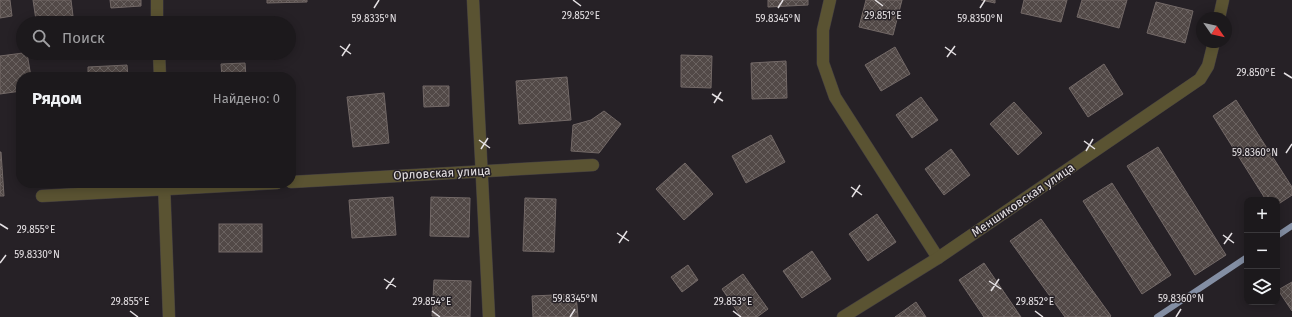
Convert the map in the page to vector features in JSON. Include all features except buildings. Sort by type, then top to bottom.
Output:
[{"type":"street","points":[[156,0],[157,16]]},
{"type":"street","points":[[473,0],[489,317]]},
{"type":"street","points":[[830,0],[823,30],[823,63],[835,97],[938,258]]},
{"type":"street","points":[[1221,12],[1224,0]]},
{"type":"street","name":"Меншиковская улица","points":[[843,317],[938,258],[1200,79],[1208,66],[1212,48]]},
{"type":"street","points":[[159,60],[160,72]]},
{"type":"street","name":"Орловская улица","points":[[296,182],[593,165]]},
{"type":"street","points":[[42,196],[140,188]]},
{"type":"street","points":[[164,188],[169,317]]},
{"type":"waterway","points":[[1280,234],[1292,226]]},
{"type":"waterway","points":[[1157,317],[1244,259]]}]
